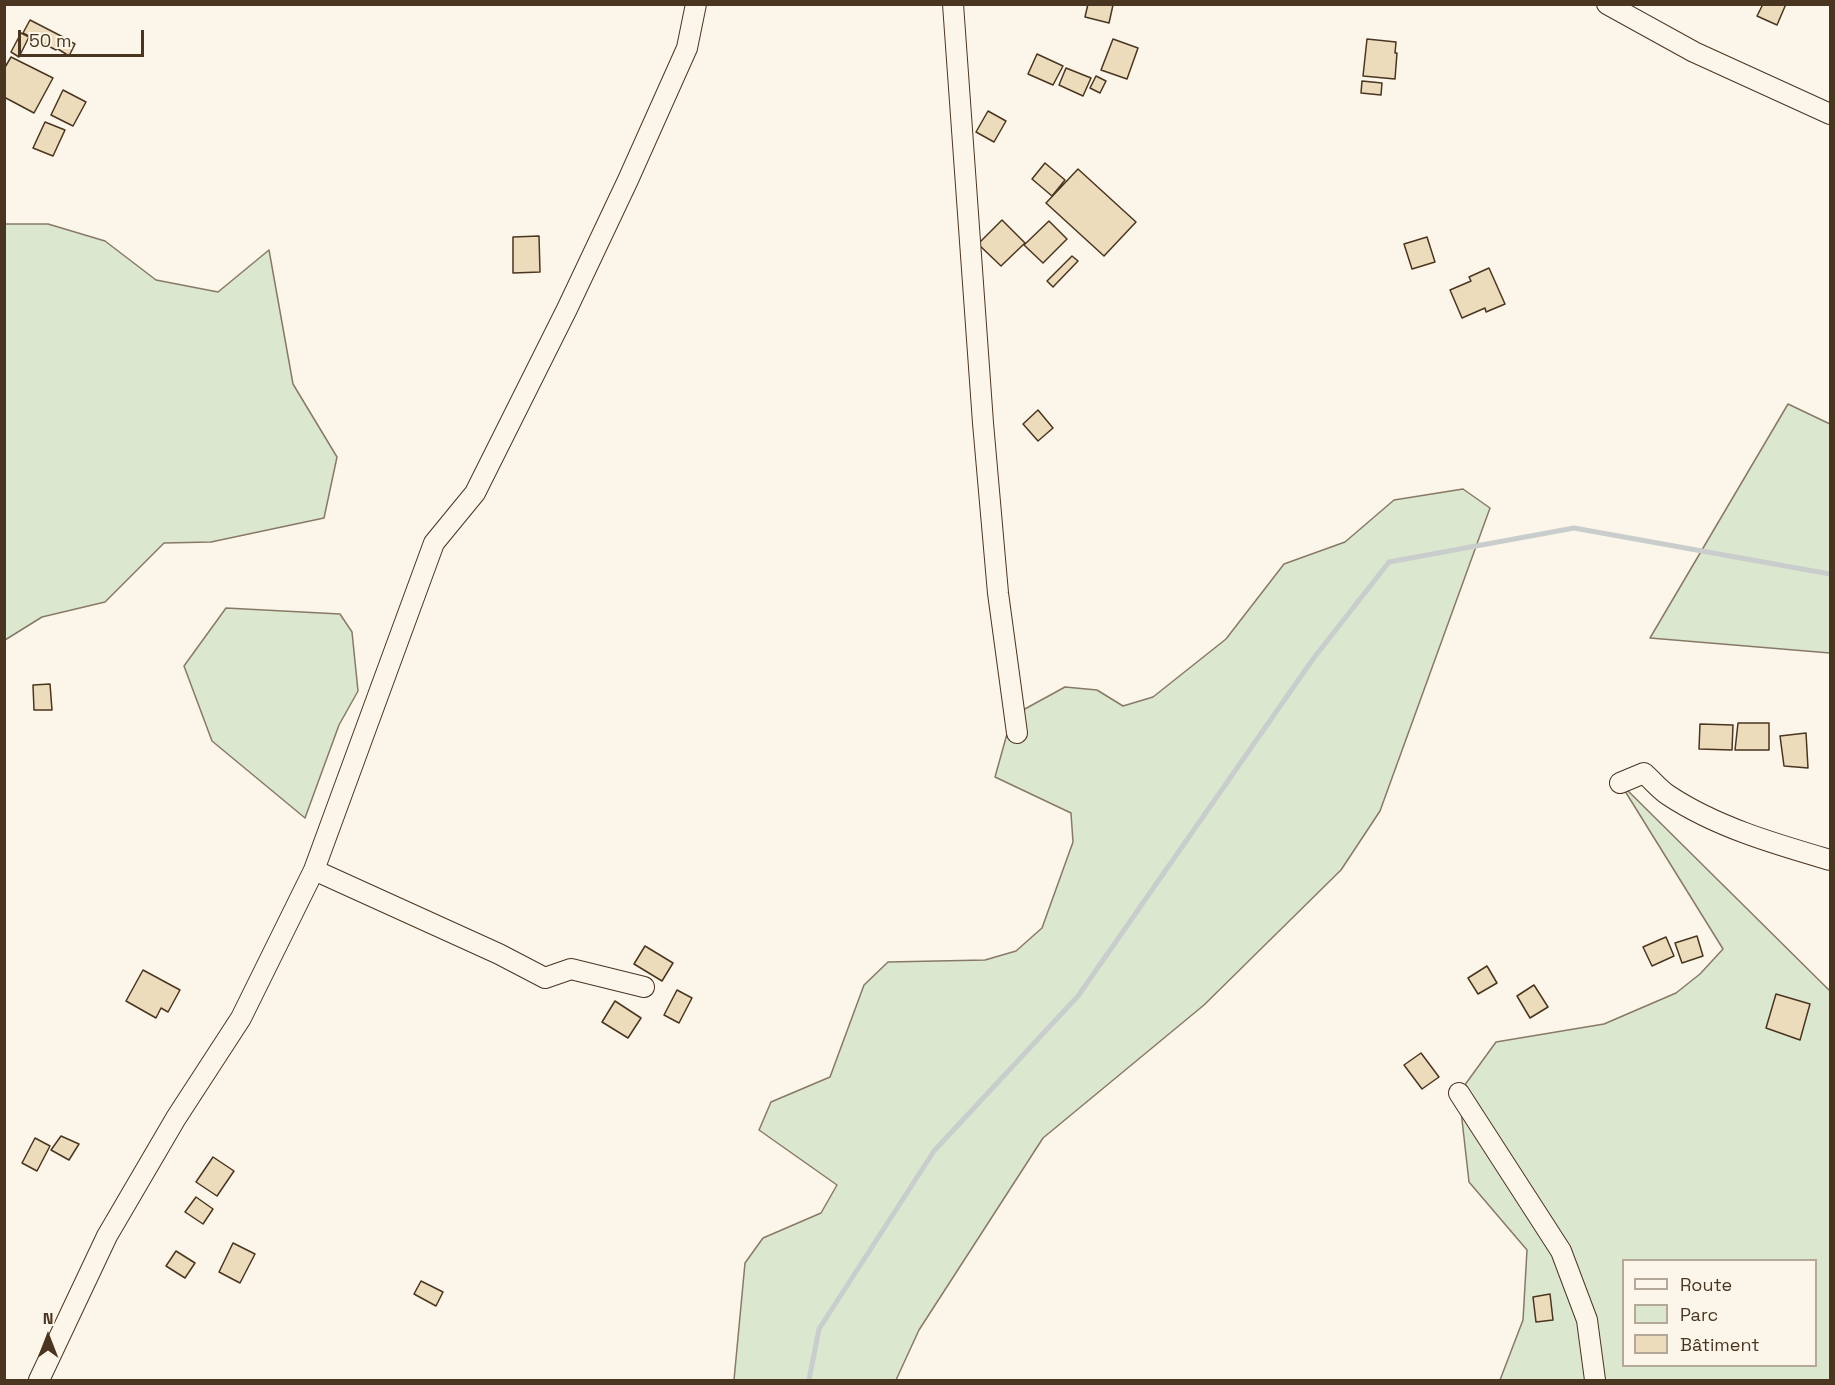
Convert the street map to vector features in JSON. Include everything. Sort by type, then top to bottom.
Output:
[{"type":"street","points":[[39,1380],[107,1236],[176,1118],[240,1018],[314,870],[434,543],[475,493],[567,309],[687,48],[696,4]]},
{"type":"street","points":[[953,4],[985,445],[998,593],[1017,733]]},
{"type":"street","points":[[1607,4],[1694,52],[1830,114]]},
{"type":"street","points":[[1620,783],[1644,773],[1666,794],[1707,817],[1830,860]]},
{"type":"street","points":[[314,870],[499,954],[545,978],[571,969],[644,987]]},
{"type":"street","points":[[1459,1093],[1561,1251],[1587,1320],[1595,1380]]},
{"type":"green space","points":[[5,224],[48,224],[105,241],[156,280],[218,292],[269,250],[293,384],[337,457],[324,518],[211,542],[164,543],[105,602],[42,617],[5,640]]},
{"type":"green space","points":[[1788,404],[1830,424],[1830,653],[1650,638]]},
{"type":"green space","points":[[1463,489],[1490,508],[1380,811],[1341,870],[1204,1005],[1043,1138],[919,1330],[896,1380],[734,1380],[745,1263],[763,1238],[821,1213],[837,1185],[759,1130],[771,1102],[830,1077],[864,985],[888,962],[985,960],[1016,951],[1042,928],[1073,842],[1071,813],[995,777],[1012,716],[1065,687],[1097,690],[1123,706],[1153,697],[1226,639],[1284,564],[1345,542],[1394,500]]},
{"type":"green space","points":[[226,608],[340,614],[352,632],[358,691],[339,725],[305,818],[212,741],[184,666]]},
{"type":"green space","points":[[1620,783],[1830,991],[1830,1380],[1500,1380],[1523,1320],[1527,1250],[1469,1182],[1459,1093],[1496,1042],[1604,1024],[1676,993],[1700,974],[1723,949]]},
{"type":"building","points":[[1088,4],[1113,5],[1109,23],[1085,17]]},
{"type":"building","points":[[1763,4],[1786,4],[1777,25],[1757,16]]},
{"type":"building","points":[[30,20],[63,37],[56,50],[23,33]]},
{"type":"building","points":[[21,33],[29,37],[19,57],[11,52]]},
{"type":"building","points":[[64,38],[75,44],[69,56],[58,49]]},
{"type":"building","points":[[1113,39],[1138,48],[1127,79],[1101,70]]},
{"type":"building","points":[[1367,39],[1396,42],[1395,79],[1363,76]]},
{"type":"building","points":[[1037,54],[1063,66],[1053,85],[1028,74]]},
{"type":"building","points":[[11,57],[53,78],[34,113],[4,97],[4,69]]},
{"type":"building","points":[[1066,68],[1091,78],[1083,96],[1059,85]]},
{"type":"building","points":[[1096,76],[1106,81],[1100,93],[1090,88]]},
{"type":"building","points":[[1362,81],[1382,83],[1381,95],[1361,93]]},
{"type":"building","points":[[63,90],[86,102],[73,126],[51,115]]},
{"type":"building","points":[[988,111],[1006,121],[994,142],[976,132]]},
{"type":"building","points":[[45,122],[65,130],[53,156],[33,148]]},
{"type":"building","points":[[1045,163],[1065,180],[1052,196],[1032,179]]},
{"type":"building","points":[[1078,169],[1136,222],[1104,256],[1046,203]]},
{"type":"building","points":[[1002,220],[1025,243],[1001,266],[978,244]]},
{"type":"building","points":[[1049,221],[1067,239],[1043,263],[1024,245]]},
{"type":"building","points":[[539,236],[540,272],[513,273],[513,237]]},
{"type":"building","points":[[1427,237],[1435,262],[1412,269],[1404,244]]},
{"type":"building","points":[[1072,256],[1078,261],[1053,287],[1047,281]]},
{"type":"building","points":[[1489,268],[1505,304],[1486,312],[1485,308],[1462,318],[1450,290],[1471,281],[1469,277]]},
{"type":"building","points":[[1038,410],[1053,428],[1038,441],[1023,424]]},
{"type":"building","points":[[50,684],[52,710],[34,710],[33,685]]},
{"type":"building","points":[[1738,723],[1769,723],[1769,750],[1735,750]]},
{"type":"building","points":[[1700,724],[1733,725],[1732,750],[1699,749]]},
{"type":"building","points":[[1806,733],[1808,768],[1784,766],[1780,736]]},
{"type":"building","points":[[1697,936],[1703,956],[1682,963],[1675,943]]},
{"type":"building","points":[[1666,937],[1674,956],[1652,966],[1643,947]]},
{"type":"building","points":[[645,946],[673,963],[662,981],[634,964]]},
{"type":"building","points":[[1487,966],[1497,983],[1478,994],[1468,978]]},
{"type":"building","points":[[143,970],[180,990],[168,1012],[161,1008],[156,1018],[126,1001]]},
{"type":"building","points":[[1534,985],[1548,1007],[1530,1018],[1517,996]]},
{"type":"building","points":[[677,990],[692,998],[679,1023],[664,1015]]},
{"type":"building","points":[[1776,994],[1810,1004],[1800,1040],[1766,1028]]},
{"type":"building","points":[[615,1001],[641,1018],[628,1038],[602,1022]]},
{"type":"building","points":[[1421,1053],[1439,1077],[1422,1089],[1404,1065]]},
{"type":"building","points":[[61,1136],[79,1144],[69,1160],[51,1150]]},
{"type":"building","points":[[35,1138],[50,1146],[37,1171],[22,1163]]},
{"type":"building","points":[[213,1157],[234,1171],[217,1196],[196,1182]]},
{"type":"building","points":[[196,1197],[213,1209],[203,1224],[185,1212]]},
{"type":"building","points":[[233,1243],[255,1254],[240,1283],[219,1272]]},
{"type":"building","points":[[176,1251],[195,1263],[185,1278],[166,1266]]},
{"type":"building","points":[[421,1281],[443,1292],[436,1306],[414,1294]]},
{"type":"building","points":[[1550,1294],[1553,1320],[1536,1322],[1533,1297]]},
{"type":"waterway","points":[[809,1380],[819,1329],[934,1151],[1078,996],[1313,659],[1389,562],[1574,528],[1830,574]]}]
